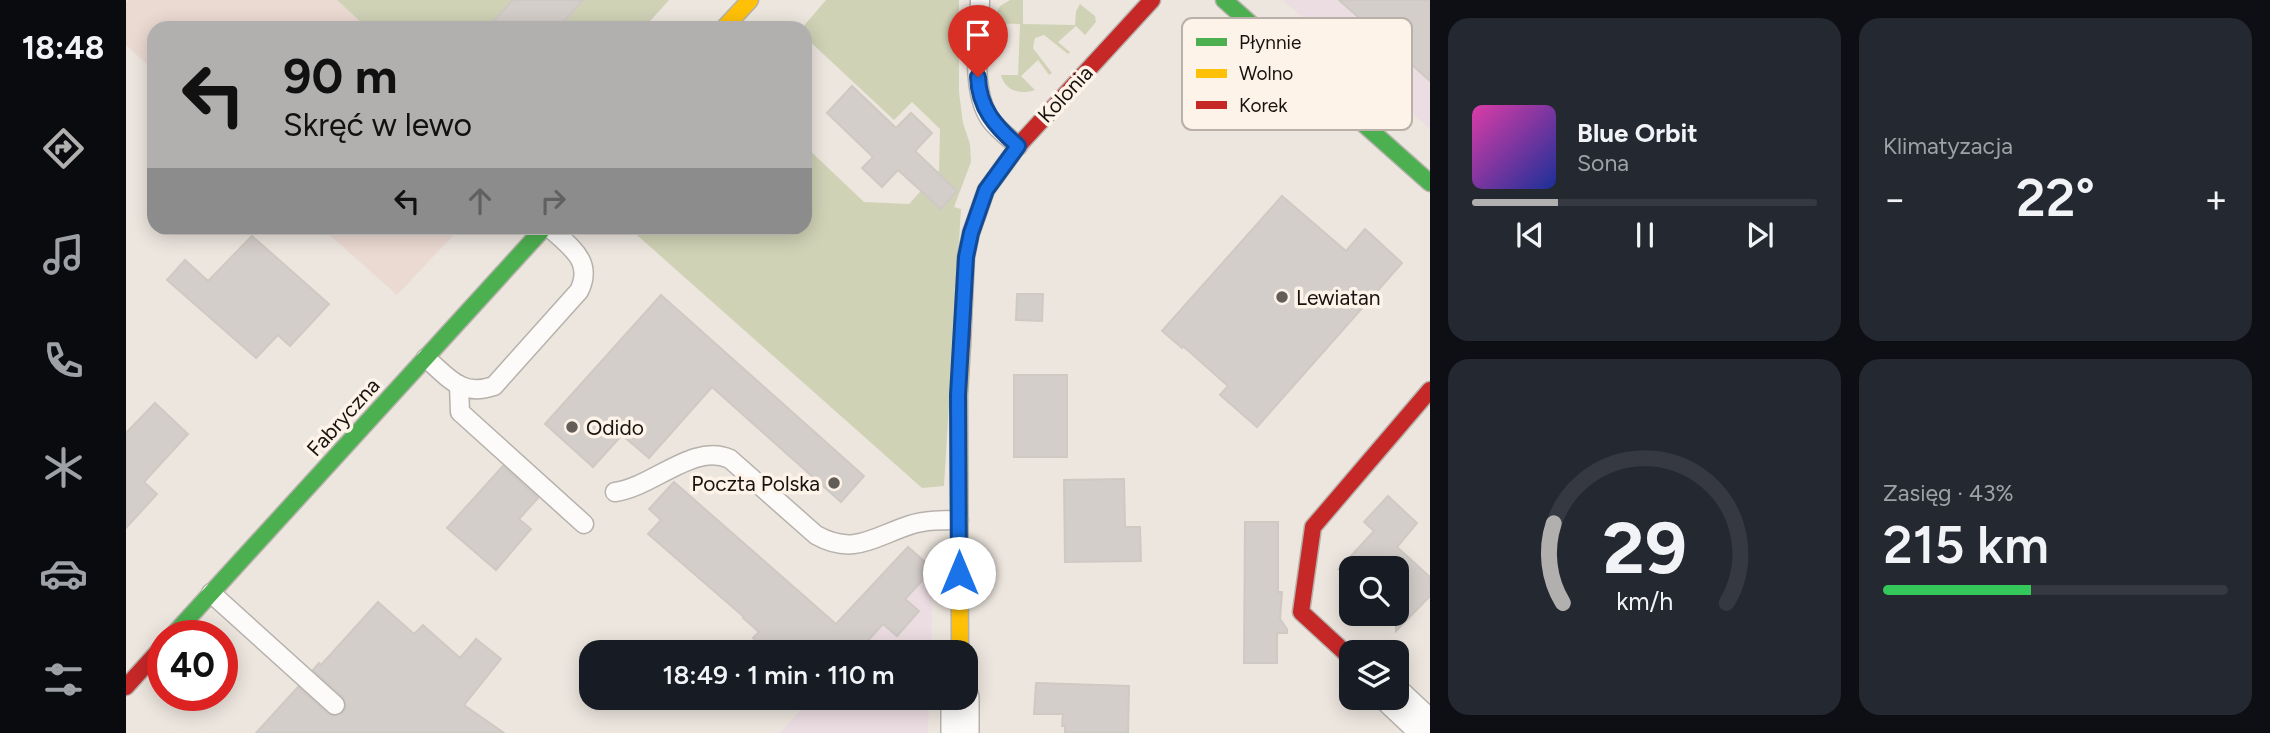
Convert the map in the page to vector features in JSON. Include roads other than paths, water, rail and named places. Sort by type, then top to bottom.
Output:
[{"type":"street","name":"Kolonia","points":[[960,640],[958,395],[966,257],[971,233],[986,190],[1018,146],[1152,0]]},
{"type":"street","points":[[1224,0],[1244,18]]},
{"type":"street","points":[[1370,130],[1430,183]]},
{"type":"street","name":"Fabryczna","points":[[187,620],[538,235]]},
{"type":"street","points":[[1339,648],[1301,612],[1313,527],[1430,390]]},
{"type":"street","points":[[126,687],[147,664]]},
{"type":"street","points":[[960,710],[960,733]]},
{"type":"street","points":[[1408,710],[1430,731]]},
{"type":"lane","points":[[980,0],[978,77],[982,103],[990,119],[1018,146]]},
{"type":"lane","points":[[426,358],[458,386],[481,390],[494,386],[579,291],[585,279],[583,264],[573,249],[558,235]]},
{"type":"lane","points":[[458,386],[460,412],[584,524]]},
{"type":"lane","points":[[615,492],[646,484],[692,459],[718,453],[730,459],[816,535],[831,543],[850,546],[872,541],[912,524],[959,520]]},
{"type":"lane","points":[[211,593],[335,705]]},
{"type":"place","name":"Lewiatan","points":[[1282,297]]},
{"type":"place","name":"Odido","points":[[572,427]]},
{"type":"place","name":"Poczta Polska","points":[[834,483]]}]
